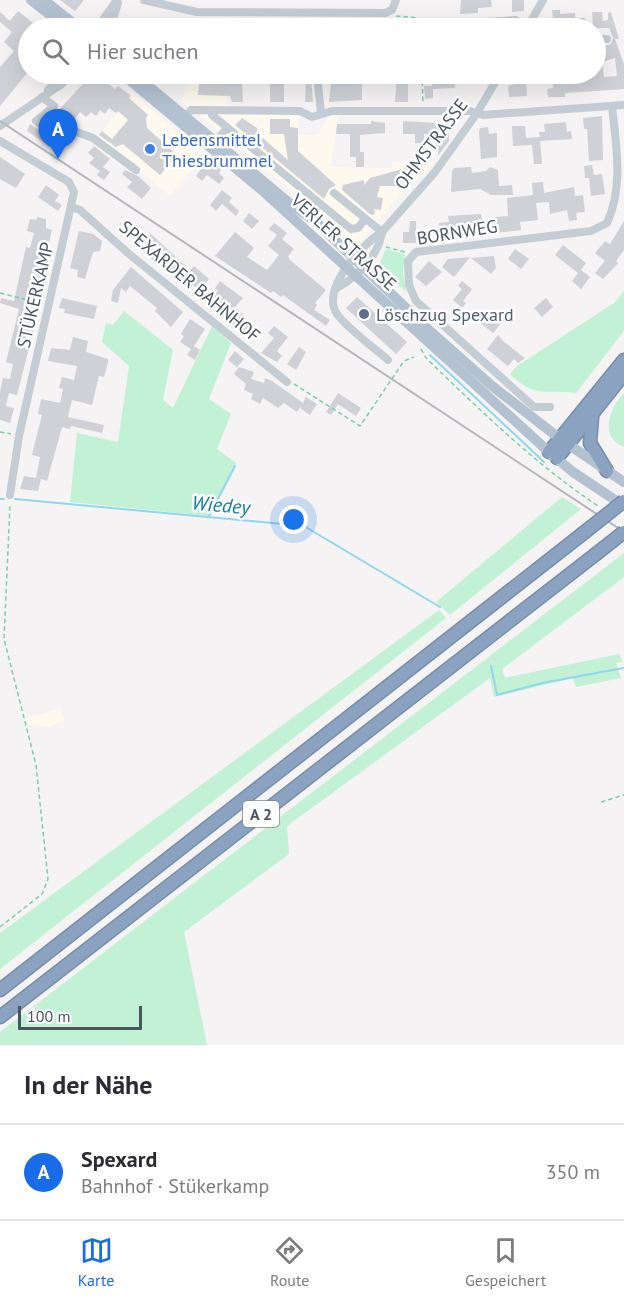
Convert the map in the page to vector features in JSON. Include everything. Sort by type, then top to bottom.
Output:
[{"type":"highway","points":[[553,455],[624,360]]},
{"type":"highway","points":[[564,442],[594,413],[624,374]]},
{"type":"highway","points":[[594,413],[589,434],[590,443],[607,471]]},
{"type":"highway","name":"A 2","points":[[0,990],[624,501]]},
{"type":"highway","name":"A 2","points":[[0,1017],[624,532]]},
{"type":"main road","points":[[31,0],[54,18]]},
{"type":"main road","points":[[44,0],[66,18]]},
{"type":"main road","name":"VERLER STRASSE","points":[[136,84],[217,140],[293,206],[314,220],[360,271],[553,455],[624,506]]},
{"type":"main road","name":"VERLER STRASSE","points":[[145,84],[351,262]]},
{"type":"main road","name":"VERLER STRASSE","points":[[360,271],[474,370],[564,442],[624,482]]},
{"type":"street","points":[[104,18],[118,0]]},
{"type":"street","points":[[113,18],[118,0]]},
{"type":"street","points":[[144,0],[197,12],[385,13],[392,10],[396,0]]},
{"type":"street","points":[[533,18],[543,0]]},
{"type":"street","points":[[42,97],[53,84]]},
{"type":"street","points":[[0,126],[59,84]]},
{"type":"street","points":[[318,84],[321,114]]},
{"type":"street","name":"OHMSTRASSE","points":[[337,288],[337,280],[351,262],[373,238],[382,232],[435,172],[477,113],[494,84]]},
{"type":"street","points":[[42,97],[54,106],[36,122],[63,139]]},
{"type":"street","points":[[184,119],[191,110],[300,111],[312,117],[332,111],[477,113],[483,115],[624,105]]},
{"type":"street","name":"BORNWEG","points":[[550,407],[534,407],[416,301],[409,285],[408,261],[416,252],[591,231],[607,223],[614,210],[618,174],[612,106]]},
{"type":"street","points":[[212,111],[212,115],[227,128],[351,229],[358,228],[365,219]]},
{"type":"street","points":[[45,114],[69,129],[93,138],[136,170]]},
{"type":"street","points":[[217,140],[227,128]]},
{"type":"street","name":"STÜKERKAMP","points":[[0,141],[69,182],[74,192],[19,436],[10,495]]},
{"type":"street","points":[[334,193],[382,232]]},
{"type":"street","name":"SPEXARDER BAHNHOF","points":[[72,207],[80,210],[129,254],[287,382]]},
{"type":"street","name":"OHMSTRASSE","points":[[337,288],[360,271],[381,243],[382,232]]},
{"type":"street","points":[[337,288],[333,300],[336,313],[388,360]]},
{"type":"path","points":[[392,10],[397,17],[419,18]]},
{"type":"path","points":[[423,84],[424,112]]},
{"type":"path","points":[[385,246],[411,255]]},
{"type":"path","points":[[0,293],[50,306]]},
{"type":"path","points":[[418,344],[426,358],[486,416],[546,469],[599,507]]},
{"type":"path","points":[[287,382],[299,386],[360,426],[404,361],[414,357]]},
{"type":"path","points":[[0,432],[19,436]]},
{"type":"path","points":[[0,927],[42,894],[48,879],[36,765],[9,663],[2,623],[10,495]]},
{"type":"path","points":[[601,802],[624,795]]},
{"type":"shaded area","points":[[191,84],[227,84],[227,107],[190,107],[179,100]]},
{"type":"shaded area","points":[[133,94],[205,154],[170,196],[97,137]]},
{"type":"shaded area","points":[[198,114],[298,114],[299,135],[316,135],[328,117],[338,116],[331,167],[392,168],[392,161],[435,162],[393,203],[361,242],[355,243]]},
{"type":"shaded area","points":[[60,708],[65,721],[49,727],[29,725],[27,718]]},
{"type":"green space","points":[[386,249],[405,254],[403,272],[406,292],[379,265]]},
{"type":"green space","points":[[624,291],[624,331],[576,393],[534,390],[510,374],[517,366],[614,303]]},
{"type":"green space","points":[[124,311],[173,350],[163,400],[173,408],[212,326],[231,343],[209,399],[231,414],[217,449],[236,463],[208,516],[70,502],[77,433],[118,442],[129,366],[102,342],[106,323],[113,325]]},
{"type":"green space","points":[[624,393],[624,447],[611,436],[609,422],[614,406]]},
{"type":"green space","points":[[562,497],[581,509],[450,615],[436,602]]},
{"type":"green space","points":[[624,553],[624,577],[502,669],[505,678],[619,654],[624,666],[622,662],[616,663],[621,678],[576,687],[573,678],[494,697],[490,678],[287,826],[289,854],[184,932],[207,1045],[0,1045],[0,1032]]},
{"type":"green space","points":[[439,610],[446,618],[0,969],[0,933]]},
{"type":"building","points":[[60,0],[84,0],[75,11]]},
{"type":"building","points":[[461,0],[491,0],[492,7],[478,8],[478,13],[460,14]]},
{"type":"building","points":[[512,0],[524,0],[524,11],[512,12]]},
{"type":"building","points":[[552,10],[560,10],[560,14],[575,13],[575,18],[553,18]]},
{"type":"building","points":[[18,11],[27,18],[18,18],[18,84],[0,106],[0,67],[14,51],[4,42],[12,32],[0,22],[0,12],[10,21]]},
{"type":"building","points":[[592,12],[602,12],[603,18],[592,18]]},
{"type":"building","points":[[611,12],[619,39],[615,39],[624,64],[624,89],[565,93],[565,97],[548,97],[547,89],[553,88],[553,84],[606,84],[606,77],[617,76],[615,58],[606,61],[606,46],[611,44],[613,38],[609,28],[606,28],[606,20],[608,20],[608,13]]},
{"type":"building","points":[[83,84],[109,84],[115,89],[118,86],[131,96],[129,98],[148,115],[147,128],[177,155],[160,175],[123,144],[116,147],[99,135],[102,131],[112,139],[128,120],[118,111],[116,113],[109,108],[105,114],[100,110],[96,116],[91,112],[86,117],[80,112],[72,123],[56,113]]},
{"type":"building","points":[[199,84],[242,84],[243,102],[232,102],[230,96],[198,95]]},
{"type":"building","points":[[270,84],[284,84],[284,102],[270,102]]},
{"type":"building","points":[[306,84],[312,84],[313,102],[305,102]]},
{"type":"building","points":[[331,84],[362,84],[362,100],[329,102]]},
{"type":"building","points":[[396,84],[408,84],[408,102],[395,102]]},
{"type":"building","points":[[432,84],[455,84],[455,88],[433,89],[433,98],[425,99],[424,86],[432,86]]},
{"type":"building","points":[[526,84],[527,96],[509,97],[508,86]]},
{"type":"building","points":[[602,116],[603,160],[589,161],[587,129],[584,129],[583,118]]},
{"type":"building","points":[[242,118],[257,128],[257,133],[288,160],[284,134],[270,134],[270,119],[290,119],[290,127],[298,128],[298,151],[336,185],[329,189],[324,199],[235,125]]},
{"type":"building","points":[[371,121],[385,123],[385,133],[360,135],[360,152],[364,152],[364,167],[356,167],[356,157],[350,157],[350,134],[336,134],[337,124],[371,124]]},
{"type":"building","points":[[403,121],[438,123],[438,134],[424,134],[424,143],[415,143],[415,134],[403,134]]},
{"type":"building","points":[[566,122],[567,132],[571,131],[572,139],[540,141],[542,164],[534,164],[532,145],[513,146],[512,126],[525,126],[526,138],[540,137],[539,132],[545,132],[544,124]]},
{"type":"building","points":[[30,124],[61,145],[57,151],[27,131]]},
{"type":"building","points":[[488,127],[489,134],[497,133],[497,157],[481,159],[479,132],[480,128]]},
{"type":"building","points":[[438,133],[449,133],[449,141],[438,156]]},
{"type":"building","points":[[94,146],[110,159],[103,167],[110,172],[104,180],[97,175],[100,171],[89,163],[94,158],[88,153]]},
{"type":"building","points":[[0,157],[25,174],[16,188],[0,179]]},
{"type":"building","points":[[208,159],[221,170],[219,173],[224,178],[219,184],[207,175],[202,181],[196,176]]},
{"type":"building","points":[[592,165],[594,175],[602,174],[605,194],[591,196],[589,178],[585,178],[584,166]]},
{"type":"building","points":[[410,167],[410,178],[399,182],[399,186],[380,186],[377,197],[383,198],[381,210],[374,209],[375,214],[371,215],[342,190],[343,185],[364,180],[364,185],[370,178]]},
{"type":"building","points":[[471,167],[472,173],[486,171],[490,167],[498,170],[499,186],[512,185],[513,195],[491,195],[480,189],[451,192],[454,168]]},
{"type":"building","points":[[125,170],[138,176],[151,188],[142,199],[127,187],[132,182],[122,174]]},
{"type":"building","points":[[543,182],[544,193],[574,187],[575,196],[583,195],[585,212],[576,213],[577,220],[569,221],[567,210],[550,214],[549,202],[536,203],[538,220],[520,222],[521,230],[496,233],[496,229],[482,229],[456,234],[456,238],[447,238],[440,233],[439,223],[449,222],[448,216],[481,214],[482,222],[495,221],[495,217],[508,216],[507,198],[533,195],[532,183]]},
{"type":"building","points":[[46,185],[59,195],[55,201],[62,205],[58,211],[38,197]]},
{"type":"building","points":[[222,190],[232,198],[229,202],[239,211],[236,216],[222,204],[216,211],[210,205]]},
{"type":"building","points":[[249,213],[259,221],[252,229],[243,221]]},
{"type":"building","points":[[37,217],[46,219],[46,228],[52,230],[36,295],[27,292],[24,309],[38,313],[17,395],[9,393],[6,406],[14,408],[10,423],[0,420],[0,392],[3,378],[10,379],[13,364],[6,362],[19,309],[0,303],[1,298],[14,301],[26,247],[30,248],[34,233],[27,231],[30,219],[36,220]]},
{"type":"building","points":[[410,221],[416,221],[416,243],[403,243],[403,232],[409,232]]},
{"type":"building","points":[[624,221],[624,250],[616,261],[618,263],[603,279],[595,273],[605,261],[595,253],[605,241],[610,244]]},
{"type":"building","points":[[274,223],[287,233],[282,239],[294,249],[288,256],[290,260],[326,290],[315,303],[317,305],[314,310],[330,320],[326,326],[283,295],[281,297],[273,291],[271,293],[215,256],[235,232],[254,248],[247,257],[267,270],[279,255],[268,246],[277,235],[269,229]]},
{"type":"building","points":[[79,231],[93,234],[102,241],[100,251],[93,252],[85,279],[77,277],[78,270],[70,268]]},
{"type":"building","points":[[151,234],[190,270],[194,266],[209,279],[199,290],[184,278],[180,283],[139,248]]},
{"type":"building","points":[[563,245],[586,263],[581,270],[590,277],[581,289],[572,281],[578,273],[555,255]]},
{"type":"building","points":[[515,249],[529,259],[521,269],[508,259]]},
{"type":"building","points":[[494,256],[496,268],[491,274],[471,258]]},
{"type":"building","points":[[470,257],[454,277],[442,267],[448,259]]},
{"type":"building","points":[[429,261],[442,272],[426,286],[415,277]]},
{"type":"building","points":[[131,267],[183,312],[171,327],[155,311],[157,308],[130,286],[126,292],[121,288],[118,303],[111,301],[113,290]]},
{"type":"building","points":[[220,281],[243,298],[235,307],[243,315],[242,317],[257,328],[250,337],[224,318],[227,315],[210,301],[218,291],[215,288]]},
{"type":"building","points":[[462,281],[472,289],[463,301],[466,303],[462,308],[453,300],[462,289],[458,286]]},
{"type":"building","points":[[357,297],[407,342],[396,354],[346,308]]},
{"type":"building","points":[[62,298],[97,306],[94,319],[64,313],[65,309],[59,308]]},
{"type":"building","points":[[546,298],[553,307],[542,317],[534,308]]},
{"type":"building","points":[[484,311],[494,319],[497,316],[503,321],[493,333],[477,320]]},
{"type":"building","points":[[190,319],[205,329],[194,346],[200,350],[195,360],[187,355],[191,349],[180,342],[184,336],[181,334]]},
{"type":"building","points":[[274,326],[288,337],[277,351],[282,356],[277,362],[261,353],[274,338],[268,333]]},
{"type":"building","points":[[498,335],[525,358],[518,363],[514,359],[508,366],[487,349]]},
{"type":"building","points":[[73,337],[88,341],[86,352],[108,359],[108,362],[104,377],[99,376],[92,405],[72,400],[68,417],[104,425],[102,433],[71,426],[70,429],[62,427],[47,481],[41,479],[38,491],[20,489],[24,476],[36,478],[40,457],[32,455],[42,415],[38,414],[41,399],[60,403],[63,389],[59,388],[62,377],[74,380],[77,366],[48,361],[51,348],[70,350]]},
{"type":"building","points":[[299,347],[306,352],[296,370],[287,364]]},
{"type":"building","points":[[235,351],[244,359],[237,367],[228,360]]},
{"type":"building","points":[[239,367],[254,372],[251,379],[264,383],[265,378],[272,381],[303,403],[297,412],[284,403],[278,408],[263,398],[260,404],[251,399],[253,394],[244,390],[246,384],[234,374]]},
{"type":"building","points":[[338,393],[361,408],[356,416],[338,404],[331,415],[326,412]]},
{"type":"building","points":[[306,397],[317,404],[310,415],[300,408]]},
{"type":"waterway","points":[[430,355],[544,462]]},
{"type":"waterway","points":[[209,516],[235,466]]},
{"type":"waterway","name":"Wiedey","points":[[15,499],[304,526],[440,607]]},
{"type":"waterway","name":"Wiedey","points":[[491,666],[497,695],[542,683],[624,668]]},
{"type":"railway","points":[[0,121],[624,532]]},
{"type":"place","name":"Lebensmittel Thiesbrummel","points":[[150,149]]},
{"type":"place","name":"Spexard","points":[[58,159]]},
{"type":"place","name":"Löschzug Spexard","points":[[364,314]]}]
